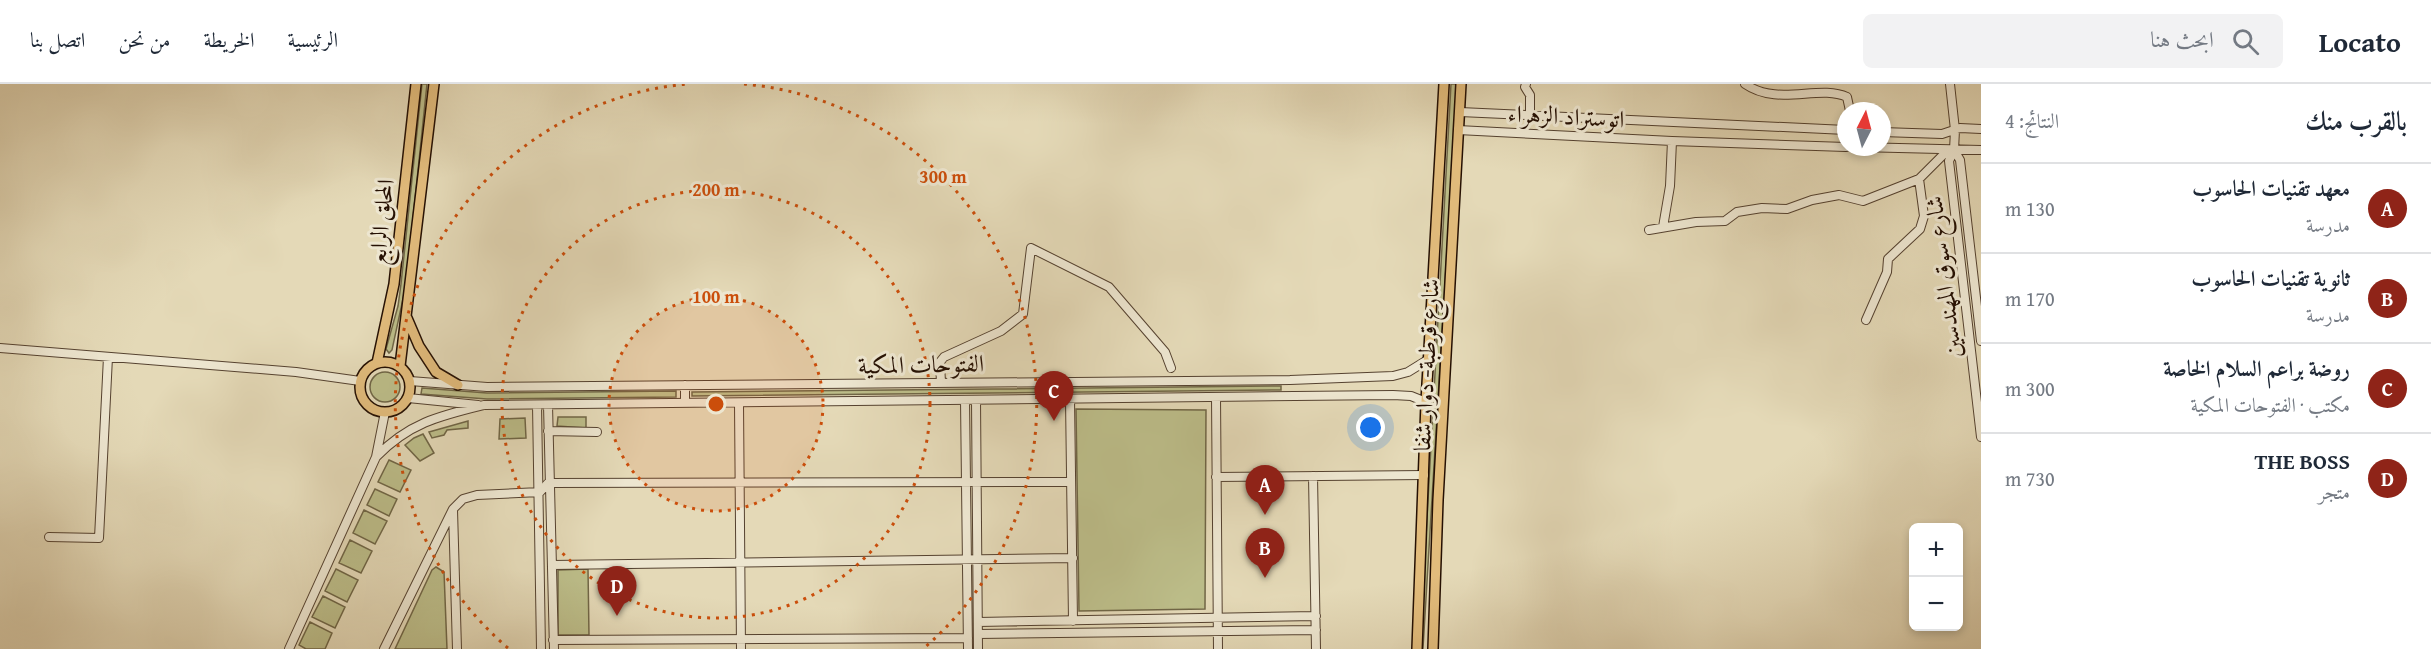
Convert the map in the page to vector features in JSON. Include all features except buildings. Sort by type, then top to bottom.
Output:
[{"type":"main road","name":"المحلق الرابع","points":[[377,363],[394,284],[416,84]]},
{"type":"main road","points":[[400,366],[434,84]]},
{"type":"main road","points":[[1417,649],[1426,402],[1444,84]]},
{"type":"main road","name":"شارع قرطبة- دوار شفا","points":[[1433,649],[1438,500],[1461,84]]},
{"type":"main road","points":[[407,318],[418,346],[436,372],[458,385]]},
{"type":"main road","points":[[386,362],[400,366],[410,381],[408,398],[398,408],[385,412],[371,408],[363,400],[360,391],[360,381],[366,370],[377,363],[386,362]]},
{"type":"main road","points":[[1423,500],[1438,500]]},
{"type":"street","points":[[1526,84],[1525,87],[1530,95],[1530,115]]},
{"type":"street","points":[[1744,84],[1761,92],[1771,93],[1793,94],[1823,91],[1840,93],[1847,98],[1848,102]]},
{"type":"street","name":"شارع سوق المهندسين","points":[[1950,84],[1955,130],[1949,161],[1981,438]]},
{"type":"street","name":"اتوستراد الزهراء","points":[[1460,112],[1837,130]]},
{"type":"street","points":[[1891,132],[1942,134],[1955,130],[1981,129]]},
{"type":"street","name":"اتوستراد الزهراء","points":[[1458,130],[1837,147]]},
{"type":"street","points":[[1663,227],[1670,186],[1672,141]]},
{"type":"street","points":[[1891,148],[1981,150]]},
{"type":"street","points":[[1649,230],[1696,222],[1725,221],[1737,212],[1762,208],[1787,209],[1812,200],[1839,195],[1863,201],[1919,179],[1951,150]]},
{"type":"street","points":[[1951,150],[1960,160],[1981,340]]},
{"type":"street","points":[[1866,320],[1887,272],[1888,259],[1920,229],[1924,216],[1919,179]]},
{"type":"street","points":[[1956,214],[1966,212]]},
{"type":"street","points":[[941,383],[940,362],[944,357],[1001,332],[1023,314],[1031,248],[1109,287],[1166,352],[1172,368]]},
{"type":"street","points":[[0,348],[296,372],[360,381]]},
{"type":"street","points":[[49,537],[99,538],[108,357]]},
{"type":"street","name":"الفتوحات المكية","points":[[410,381],[487,387],[1290,380],[1393,376],[1408,372],[1429,359]]},
{"type":"street","points":[[1290,380],[1291,396]]},
{"type":"street","points":[[685,403],[686,385]]},
{"type":"street","points":[[408,398],[484,405],[548,405],[1399,395],[1416,397],[1426,402]]},
{"type":"street","points":[[1216,397],[1218,649]]},
{"type":"street","points":[[1070,399],[1073,621]]},
{"type":"street","points":[[965,400],[968,649]]},
{"type":"street","points":[[975,400],[978,649]]},
{"type":"street","points":[[739,402],[741,649]]},
{"type":"street","points":[[376,457],[393,439],[432,418],[484,405]]},
{"type":"street","points":[[537,405],[541,649]]},
{"type":"street","points":[[548,405],[553,645],[741,639],[968,638]]},
{"type":"street","points":[[289,649],[376,457],[385,412]]},
{"type":"street","points":[[548,431],[597,432]]},
{"type":"street","points":[[1216,477],[1424,475]]},
{"type":"street","points":[[1313,476],[1316,649]]},
{"type":"street","points":[[384,649],[453,509],[462,499],[477,495],[540,492],[548,483],[1071,482]]},
{"type":"street","points":[[453,509],[457,649]]},
{"type":"street","points":[[552,565],[1073,558]]},
{"type":"street","points":[[978,622],[1316,616]]},
{"type":"street","points":[[978,634],[1316,630]]},
{"type":"green space","points":[[422,84],[427,84],[406,285],[392,350],[389,353],[386,349],[398,306],[401,284]]},
{"type":"green space","points":[[1451,84],[1457,84],[1423,648],[1420,645]]},
{"type":"green space","points":[[385,372],[396,376],[400,387],[396,398],[385,402],[374,398],[370,387],[374,376]]},
{"type":"green space","points":[[1281,386],[1281,390],[692,396],[692,392]]},
{"type":"green space","points":[[422,388],[487,393],[676,391],[676,397],[487,399],[421,394]]},
{"type":"green space","points":[[1076,409],[1206,410],[1205,609],[1079,611]]},
{"type":"green space","points":[[558,417],[586,417],[586,428],[557,426]]},
{"type":"green space","points":[[525,418],[526,438],[499,439],[500,419]]},
{"type":"green space","points":[[468,421],[468,428],[447,430],[444,435],[432,438],[429,432]]},
{"type":"green space","points":[[423,434],[434,453],[420,461],[405,445]]},
{"type":"green space","points":[[389,460],[411,470],[400,492],[378,482]]},
{"type":"green space","points":[[375,489],[397,499],[389,516],[367,505]]},
{"type":"green space","points":[[364,510],[387,521],[375,544],[353,533]]},
{"type":"green space","points":[[350,540],[372,551],[361,573],[339,563]]},
{"type":"green space","points":[[436,567],[444,572],[447,649],[395,649],[432,570]]},
{"type":"green space","points":[[336,569],[358,580],[347,602],[325,591]]},
{"type":"green space","points":[[588,569],[589,635],[558,635],[558,570]]},
{"type":"green space","points":[[323,596],[345,607],[335,628],[312,617]]},
{"type":"green space","points":[[310,622],[332,633],[325,649],[306,649],[299,645]]},
{"type":"place","name":"روضة براعم السلام الخاصة","points":[[1054,421]]},
{"type":"place","name":"معهد تقنيات الحاسوب","points":[[1265,515]]},
{"type":"place","name":"ثانوية تقنيات الحاسوب","points":[[1265,578]]},
{"type":"place","name":"THE BOSS","points":[[617,616]]}]
